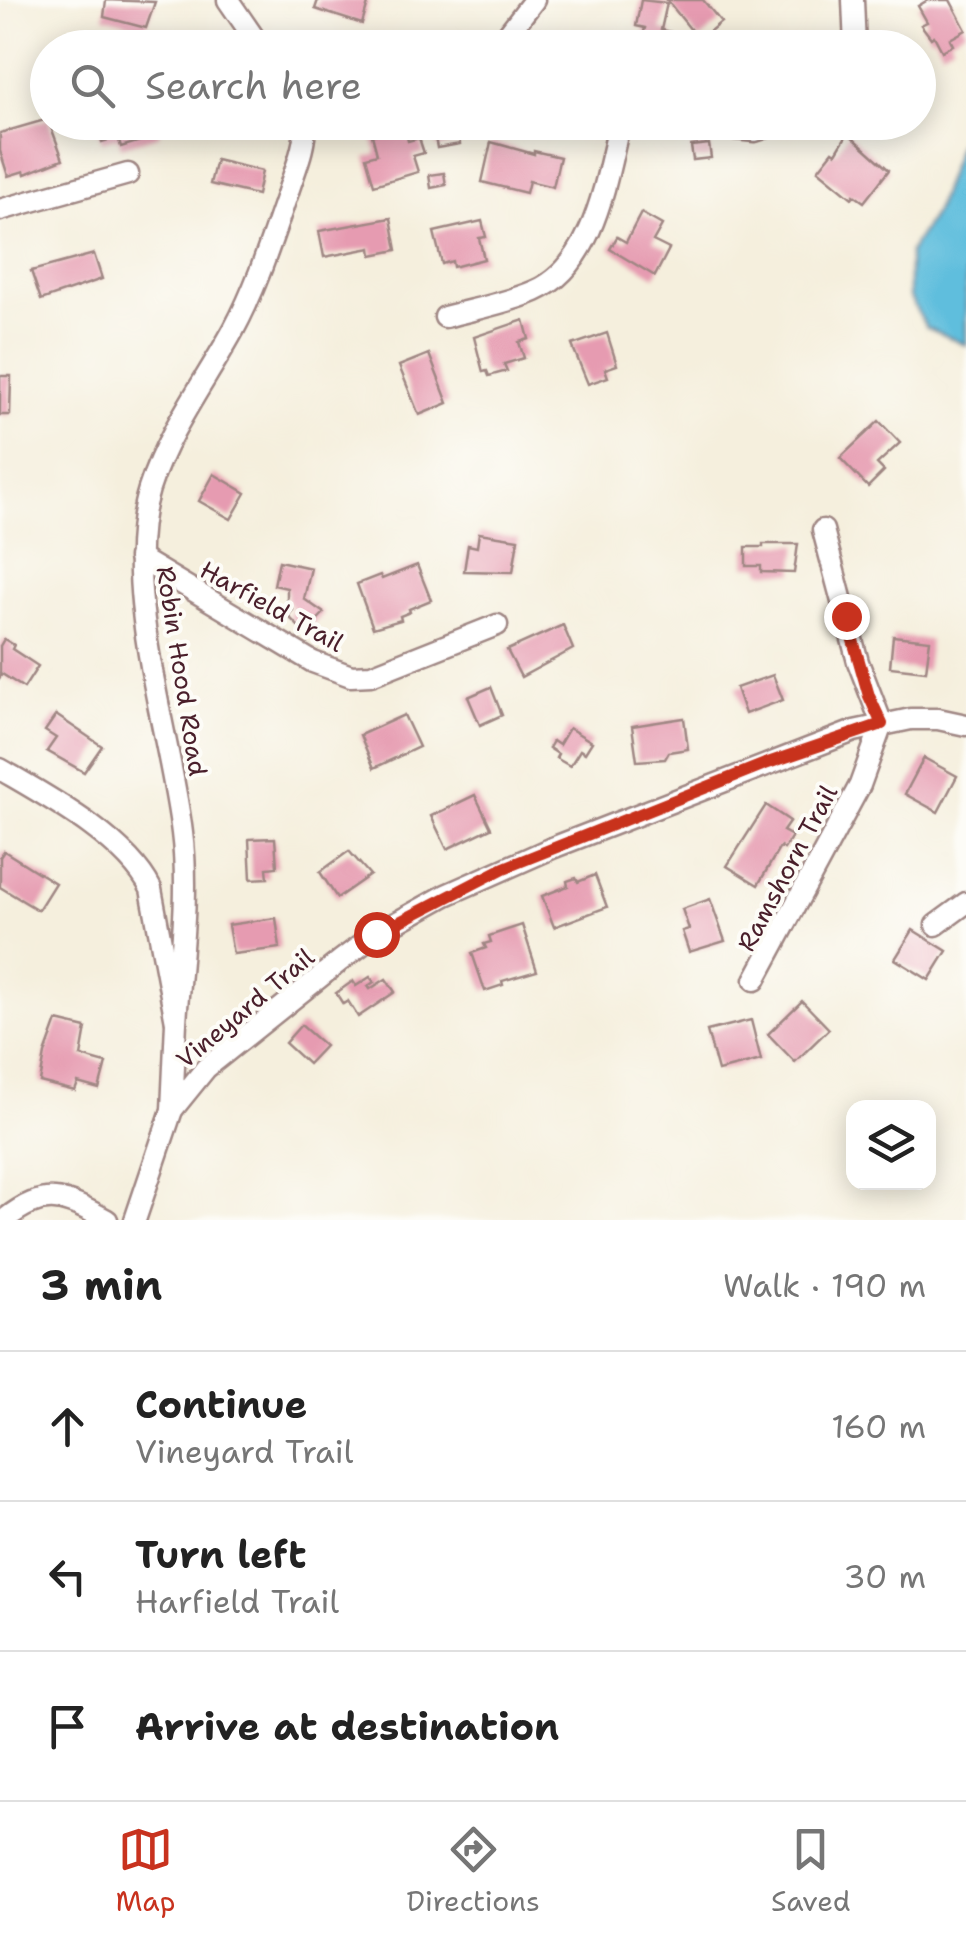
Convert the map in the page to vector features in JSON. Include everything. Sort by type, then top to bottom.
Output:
[{"type":"street","points":[[228,0],[249,30]]},
{"type":"street","points":[[511,30],[534,0]]},
{"type":"street","points":[[852,0],[854,30]]},
{"type":"street","name":"Robin Hood Road","points":[[176,1022],[185,876],[139,558],[142,521],[158,464],[252,293],[303,140]]},
{"type":"street","points":[[445,317],[535,291],[555,279],[584,241],[600,202],[616,140]]},
{"type":"street","points":[[0,210],[128,174]]},
{"type":"street","points":[[823,530],[858,662],[882,724]]},
{"type":"street","name":"Harfield Trail","points":[[139,558],[295,652],[331,671],[351,676],[371,675],[498,625]]},
{"type":"street","name":"Vineyard Trail","points":[[172,1110],[206,1068],[340,961],[402,918],[504,868],[765,764],[882,724],[911,718],[966,724]]},
{"type":"street","name":"Ramshorn Trail","points":[[755,980],[860,785],[882,724]]},
{"type":"street","points":[[0,769],[78,816],[143,875],[155,901],[176,1022],[172,1110],[134,1220]]},
{"type":"street","points":[[936,925],[966,903]]},
{"type":"street","points":[[4,1220],[28,1201],[68,1199],[107,1220]]},
{"type":"water","points":[[966,124],[966,345],[926,327],[909,296],[909,253],[935,212]]},
{"type":"building","points":[[106,0],[155,2],[146,28],[104,17]]},
{"type":"building","points":[[318,0],[369,0],[362,24],[315,9]]},
{"type":"building","points":[[641,0],[667,3],[661,30],[636,26]]},
{"type":"building","points":[[667,0],[703,0],[721,22],[711,30],[691,30]]},
{"type":"building","points":[[928,0],[950,0],[966,30],[950,39],[953,45],[942,51],[936,30],[925,30],[921,25],[927,22],[918,6]]},
{"type":"building","points":[[30,124],[30,140],[56,140],[63,159],[25,174],[24,171],[8,176],[0,151],[0,133]]},
{"type":"building","points":[[119,140],[144,140],[121,147]]},
{"type":"building","points":[[373,140],[420,140],[424,153],[413,156],[418,172],[374,185],[366,157],[377,154]]},
{"type":"building","points":[[435,140],[459,140],[460,144],[437,148]]},
{"type":"building","points":[[844,140],[856,140],[889,170],[864,202],[854,195],[852,198],[818,170],[833,151],[836,153]]},
{"type":"building","points":[[491,142],[560,157],[553,187],[529,181],[526,193],[482,182]]},
{"type":"building","points":[[709,144],[711,158],[693,160],[691,146]]},
{"type":"building","points":[[216,160],[262,171],[257,195],[210,184]]},
{"type":"building","points":[[444,173],[446,185],[431,188],[429,175]]},
{"type":"building","points":[[641,213],[662,225],[653,241],[669,249],[655,276],[610,249],[617,237],[626,242]]},
{"type":"building","points":[[391,218],[397,250],[372,255],[371,248],[324,257],[319,231]]},
{"type":"building","points":[[482,221],[486,237],[479,238],[484,259],[453,267],[452,261],[442,264],[434,232]]},
{"type":"building","points":[[94,254],[102,279],[41,300],[31,271]]},
{"type":"building","points":[[524,320],[529,339],[519,342],[524,358],[504,364],[507,371],[489,376],[487,371],[483,372],[474,337]]},
{"type":"building","points":[[607,333],[617,365],[605,369],[608,377],[588,384],[572,345]]},
{"type":"building","points":[[429,354],[448,403],[419,415],[399,366]]},
{"type":"building","points":[[0,376],[11,376],[10,415],[0,415]]},
{"type":"building","points":[[879,421],[900,443],[877,464],[884,471],[868,487],[840,458]]},
{"type":"building","points":[[214,474],[246,493],[231,519],[199,501]]},
{"type":"building","points":[[479,533],[518,539],[513,572],[464,571],[468,545],[477,547]]},
{"type":"building","points":[[798,544],[794,573],[761,572],[761,566],[746,566],[746,547]]},
{"type":"building","points":[[279,561],[311,568],[304,599],[324,613],[305,633],[288,616],[293,610],[287,601],[287,588],[274,585]]},
{"type":"building","points":[[417,565],[431,600],[409,609],[400,616],[401,620],[373,628],[357,584]]},
{"type":"building","points":[[563,625],[573,649],[521,677],[507,650]]},
{"type":"building","points":[[893,636],[930,640],[926,671],[890,667]]},
{"type":"building","points":[[4,639],[38,666],[24,688],[2,674],[0,677],[0,646]]},
{"type":"building","points":[[773,675],[783,700],[745,714],[736,688]]},
{"type":"building","points":[[491,687],[502,715],[480,725],[468,697]]},
{"type":"building","points":[[56,715],[102,746],[84,772],[47,751],[56,738],[45,731]]},
{"type":"building","points":[[404,715],[419,747],[374,768],[360,735]]},
{"type":"building","points":[[684,718],[688,749],[669,752],[665,759],[637,761],[632,726]]},
{"type":"building","points":[[569,728],[592,742],[585,753],[580,750],[570,766],[556,758],[558,754],[549,748],[553,741],[559,745]]},
{"type":"building","points":[[924,758],[957,776],[938,812],[905,794]]},
{"type":"building","points":[[475,795],[491,828],[447,849],[431,816]]},
{"type":"building","points":[[766,805],[790,821],[783,831],[792,836],[784,849],[780,847],[758,885],[727,866]]},
{"type":"building","points":[[275,838],[277,867],[267,868],[268,878],[251,879],[249,839]]},
{"type":"building","points":[[4,851],[55,883],[38,910],[0,887],[0,857]]},
{"type":"building","points":[[349,851],[370,875],[337,898],[320,872]]},
{"type":"building","points":[[595,875],[607,907],[554,927],[542,896],[568,886],[567,881],[576,878],[578,882]]},
{"type":"building","points":[[710,899],[725,941],[689,952],[682,931],[689,929],[682,909]]},
{"type":"building","points":[[276,918],[280,948],[233,954],[228,925]]},
{"type":"building","points":[[522,925],[537,971],[502,981],[503,985],[485,991],[472,953],[486,948],[484,944],[491,942],[489,936]]},
{"type":"building","points":[[913,930],[947,951],[929,980],[895,959]]},
{"type":"building","points":[[370,977],[374,982],[368,986],[370,989],[386,979],[395,992],[358,1017],[348,1001],[343,1004],[336,993],[353,981],[356,986]]},
{"type":"building","points":[[802,1001],[829,1029],[795,1062],[768,1034]]},
{"type":"building","points":[[751,1020],[761,1060],[718,1071],[707,1031]]},
{"type":"building","points":[[57,1021],[86,1028],[81,1056],[106,1063],[99,1089],[78,1083],[75,1091],[40,1082]]},
{"type":"building","points":[[301,1025],[325,1046],[308,1064],[285,1043]]},
{"type":"route","points":[[376,934],[446,896],[552,848],[765,764],[882,724],[869,696],[846,616]]}]
